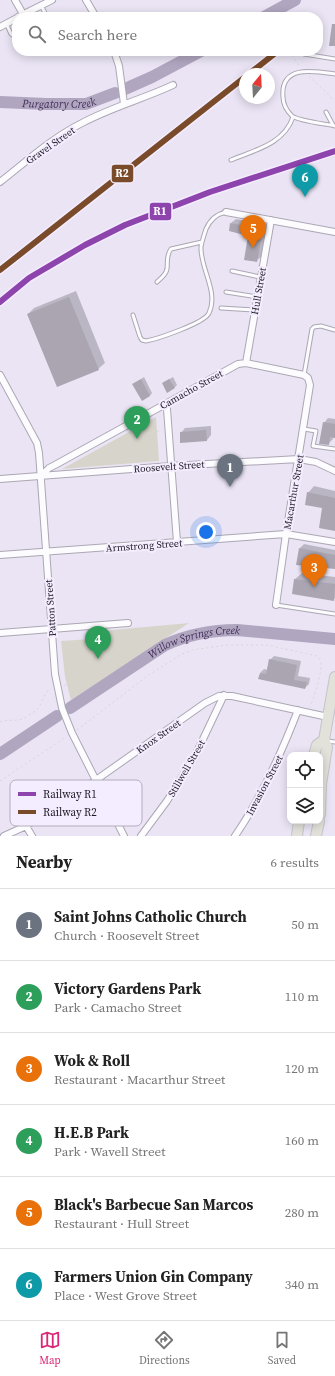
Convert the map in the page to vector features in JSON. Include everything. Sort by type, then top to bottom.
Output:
[{"type":"main road","points":[[321,788],[327,747],[324,740],[335,678]]},
{"type":"main road","points":[[315,752],[317,745],[324,740]]},
{"type":"main road","points":[[297,836],[299,824]]},
{"type":"main road","points":[[316,836],[318,824]]},
{"type":"street","points":[[15,0],[18,12]]},
{"type":"street","points":[[27,12],[52,0]]},
{"type":"street","points":[[86,0],[93,12]]},
{"type":"street","points":[[3,25],[12,20]]},
{"type":"street","points":[[116,56],[119,66],[124,104]]},
{"type":"street","name":"Gravel Street","points":[[0,182],[58,136],[82,122],[124,104],[153,95],[173,85]]},
{"type":"street","points":[[226,212],[335,232]]},
{"type":"street","name":"Hull Street","points":[[246,363],[254,310],[271,220]]},
{"type":"street","points":[[246,363],[306,377]]},
{"type":"street","name":"Camacho Street","points":[[41,476],[49,468],[165,404],[238,364],[246,363]]},
{"type":"street","name":"Patton Street","points":[[0,375],[37,443],[41,476],[57,687],[62,708],[72,733],[96,780]]},
{"type":"street","name":"Macarthur Street","points":[[276,605],[310,385],[306,377]]},
{"type":"street","points":[[165,404],[167,409],[177,542]]},
{"type":"street","name":"Roosevelt Street","points":[[0,479],[171,466],[299,459],[316,462],[335,471]]},
{"type":"street","name":"Armstrong Street","points":[[0,555],[286,534],[335,542]]},
{"type":"street","points":[[0,633],[128,623]]},
{"type":"street","name":"Knox Street","points":[[96,780],[205,703],[224,695],[242,697],[328,717]]},
{"type":"street","name":"Stillwell Street","points":[[141,836],[167,801],[195,756],[224,695]]},
{"type":"street","name":"Invasion Street","points":[[235,836],[260,796],[274,768],[298,710]]},
{"type":"street","points":[[26,826],[32,836]]},
{"type":"street","name":"Knox Street","points":[[4,836],[26,826]]},
{"type":"street","name":"Patton Street","points":[[119,826],[124,836]]},
{"type":"lane","points":[[41,5],[44,12]]},
{"type":"lane","points":[[3,25],[12,35]]},
{"type":"lane","points":[[316,56],[335,59]]},
{"type":"lane","points":[[334,126],[293,117],[287,110],[283,101],[283,90],[288,78],[298,73],[309,70],[335,74]]},
{"type":"lane","points":[[326,112],[334,126]]},
{"type":"lane","points":[[231,160],[275,141],[287,129],[293,117]]},
{"type":"lane","points":[[133,315],[140,337],[142,340],[146,341],[197,323],[206,318],[209,314],[212,295],[202,257],[202,242],[207,226],[214,217],[226,212]]},
{"type":"lane","points":[[157,282],[164,275],[167,269],[167,256],[171,249],[202,242]]},
{"type":"lane","points":[[232,272],[260,277]]},
{"type":"lane","points":[[226,292],[257,297]]},
{"type":"lane","points":[[221,308],[254,310]]},
{"type":"lane","points":[[306,377],[312,330],[314,326],[322,326],[335,330]]},
{"type":"lane","points":[[304,429],[316,431],[313,446],[335,449]]},
{"type":"lane","points":[[276,605],[335,614]]},
{"type":"lane","points":[[324,740],[335,742]]},
{"type":"path","points":[[262,68],[277,56]]},
{"type":"path","points":[[221,100],[239,86]]},
{"type":"path","points":[[104,471],[105,462],[123,452],[133,437],[159,431]]},
{"type":"path","points":[[129,443],[133,451],[140,455]]},
{"type":"path","points":[[0,722],[24,718],[43,703],[48,689],[66,685],[73,677],[96,668],[133,638]]},
{"type":"path","points":[[0,781],[84,726],[150,674],[182,654],[192,650],[228,645],[267,646],[317,656],[320,658],[321,663],[315,695],[308,712]]},
{"type":"shaded area","points":[[156,417],[159,461],[62,469]]},
{"type":"shaded area","points":[[189,623],[71,700],[65,677],[61,641],[91,639],[90,632]]},
{"type":"building","points":[[332,24],[335,24],[335,46],[329,46]]},
{"type":"building","points":[[230,223],[263,229],[257,262],[244,260],[248,236],[229,231]]},
{"type":"building","points":[[69,297],[99,370],[57,387],[27,314]]},
{"type":"building","points":[[141,379],[150,396],[142,401],[132,384]]},
{"type":"building","points":[[169,379],[175,388],[167,393],[162,383]]},
{"type":"building","points":[[323,422],[335,424],[335,438],[330,437],[329,445],[319,444]]},
{"type":"building","points":[[206,430],[207,441],[180,443],[180,432]]},
{"type":"building","points":[[307,492],[335,498],[335,531],[319,528],[322,508],[305,505]]},
{"type":"building","points":[[299,548],[335,555],[335,569],[296,565]]},
{"type":"building","points":[[294,579],[335,584],[334,601],[292,594]]},
{"type":"building","points":[[269,659],[297,665],[294,680],[307,682],[305,689],[258,679],[260,673],[266,674]]},
{"type":"waterway","name":"Purgatory Creek","points":[[273,12],[295,0]]},
{"type":"waterway","name":"Purgatory Creek","points":[[125,89],[152,77],[192,56]]},
{"type":"waterway","name":"Purgatory Creek","points":[[0,102],[86,104],[115,93]]},
{"type":"waterway","name":"Willow Springs Creek","points":[[70,708],[165,645],[191,635],[237,630],[335,639]]},
{"type":"waterway","name":"Willow Springs Creek","points":[[0,754],[57,716]]},
{"type":"railway","points":[[0,302],[29,278],[85,245],[125,225],[210,192],[335,151]]},
{"type":"rail line","name":"R2","points":[[257,68],[272,56]]},
{"type":"rail line","name":"R2","points":[[0,270],[239,82]]},
{"type":"rail line","name":"R1","points":[[0,302],[29,278],[85,245],[125,225],[210,192],[335,151]]},
{"type":"place","name":"Farmers Union Gin Company","points":[[305,197]]},
{"type":"place","name":"Black's Barbecue San Marcos","points":[[253,248]]},
{"type":"place","name":"Victory Gardens Park","points":[[137,439]]},
{"type":"place","name":"Saint Johns Catholic Church","points":[[230,487]]},
{"type":"place","name":"Wok & Roll","points":[[314,587]]},
{"type":"place","name":"H.E.B Park","points":[[98,659]]}]
